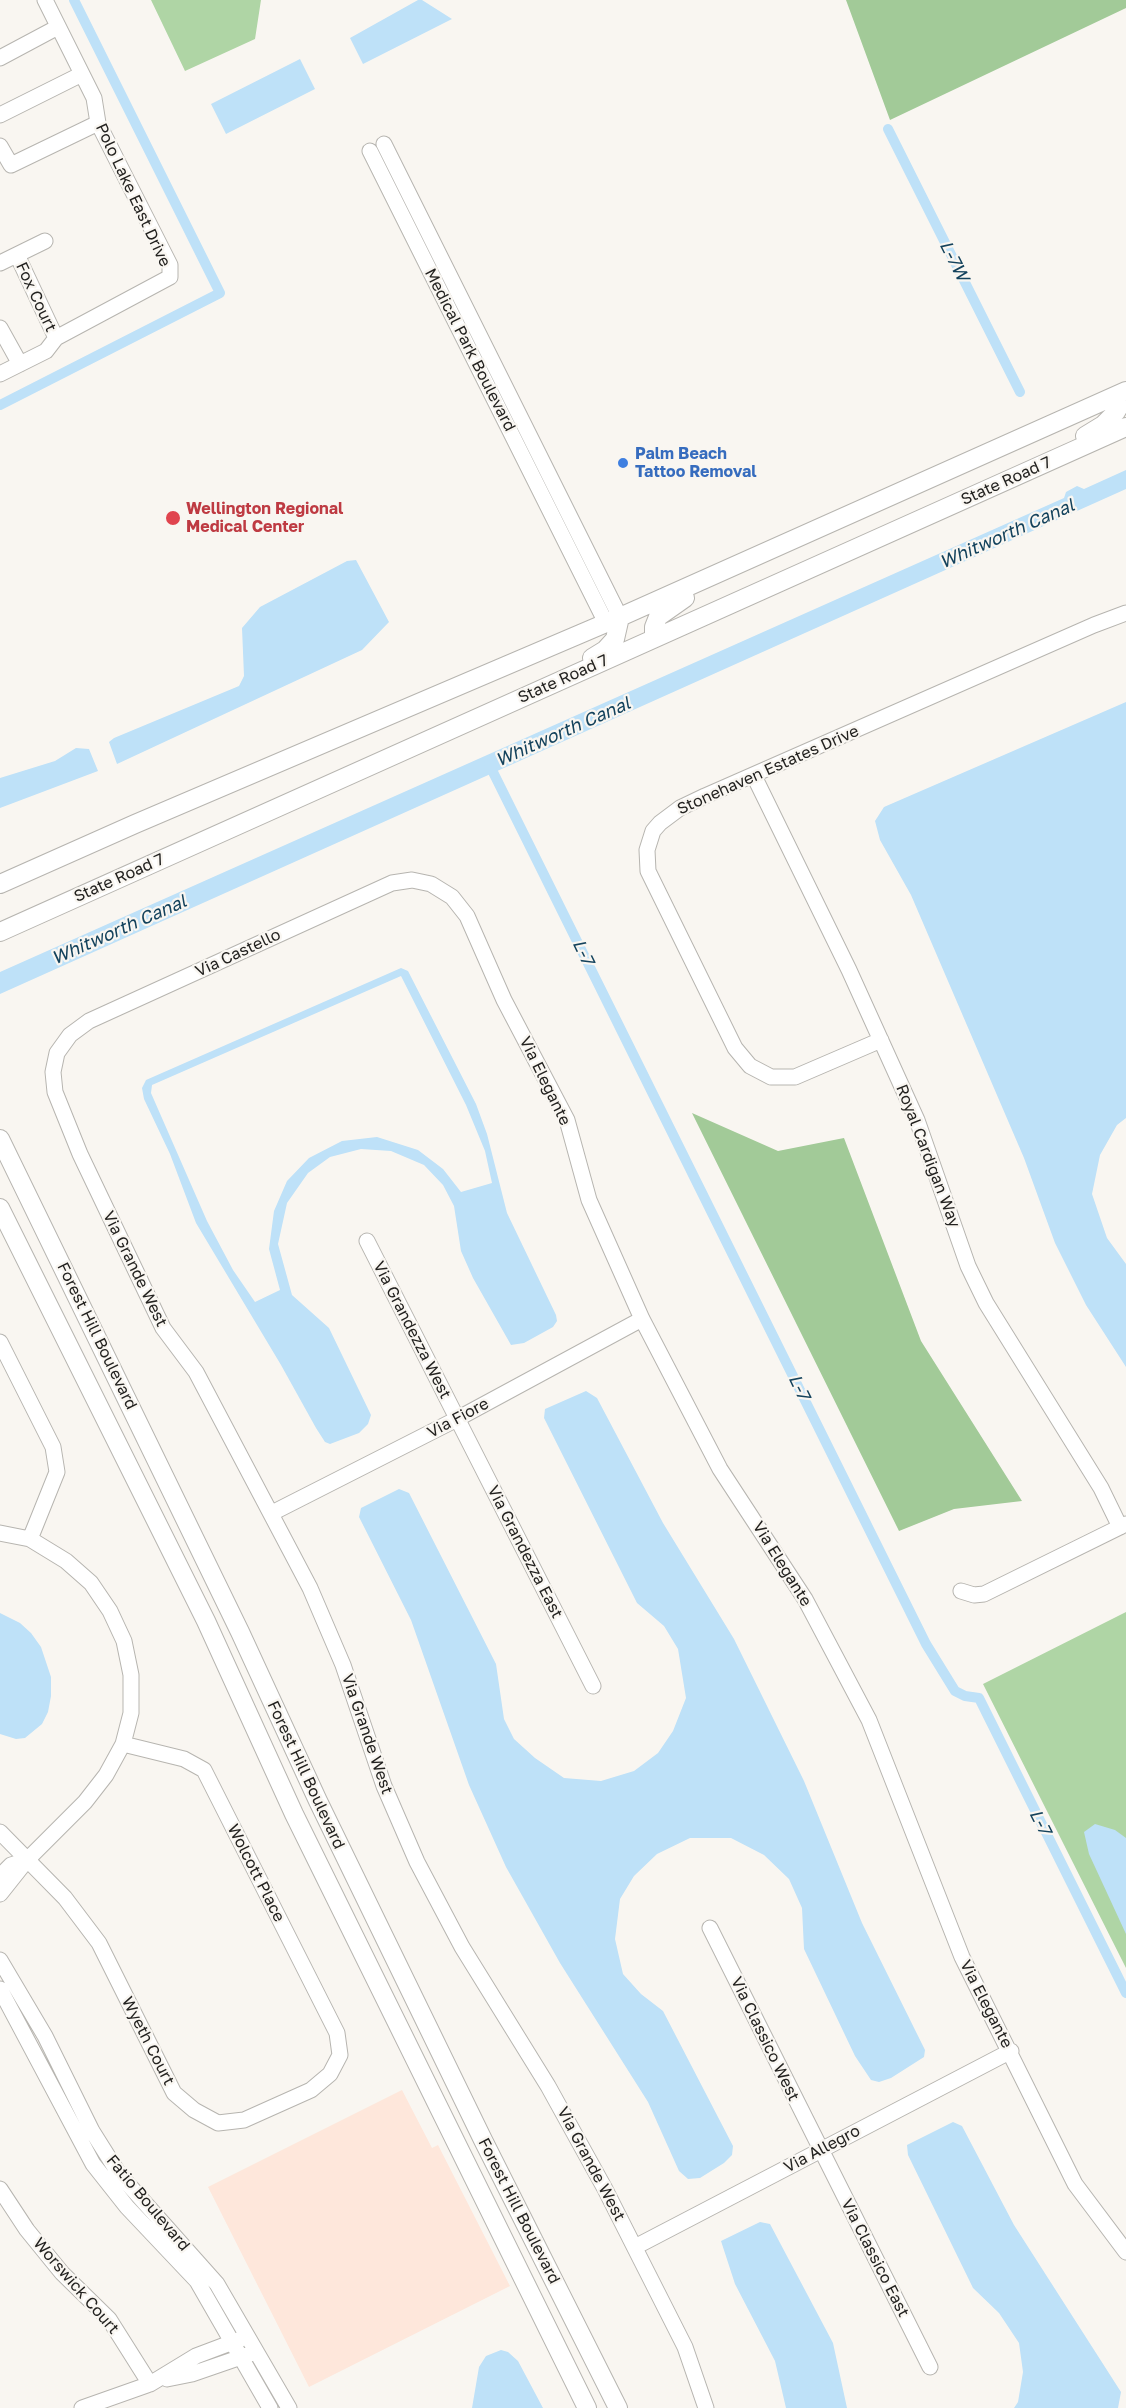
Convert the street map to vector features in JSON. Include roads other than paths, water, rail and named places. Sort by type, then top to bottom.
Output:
[{"type":"main road","points":[[1036,468],[1102,425],[1116,412],[1126,393]]},
{"type":"main road","name":"State Road 7","points":[[0,884],[146,819],[613,620],[1126,393]]},
{"type":"main road","name":"State Road 7","points":[[0,932],[1126,428]]},
{"type":"main road","points":[[654,638],[654,627],[658,617],[669,607],[751,558]]},
{"type":"main road","points":[[550,684],[605,650],[615,639],[613,620]]},
{"type":"main road","name":"Forest Hill Boulevard","points":[[0,1139],[224,1600],[328,1822],[483,2140],[618,2408]]},
{"type":"main road","name":"Forest Hill Boulevard","points":[[0,1208],[206,1621],[294,1814],[587,2408]]},
{"type":"street","name":"Polo Lake East Drive","points":[[0,374],[46,351],[56,338],[170,277],[170,265],[98,123],[94,98],[45,0]]},
{"type":"street","points":[[0,58],[58,27]]},
{"type":"street","points":[[0,115],[82,74]]},
{"type":"street","points":[[0,146],[11,165],[98,123]]},
{"type":"street","name":"Medical Park Boulevard","points":[[377,148],[613,620]]},
{"type":"street","name":"Fox Court","points":[[0,263],[45,241]]},
{"type":"street","name":"Fox Court","points":[[17,255],[56,338]]},
{"type":"street","points":[[0,328],[20,364]]},
{"type":"street","name":"Stonehaven Estates Drive","points":[[881,1040],[795,1077],[783,1078],[760,1073],[746,1062],[735,1048],[648,870],[646,850],[649,840],[660,823],[680,808],[1094,625],[1126,613]]},
{"type":"street","name":"Royal Cardigan Way","points":[[754,776],[849,970],[917,1120],[968,1266],[986,1304],[1123,1525]]},
{"type":"street","name":"Via Castello","points":[[57,1053],[70,1035],[89,1021],[392,883],[412,880],[431,884]]},
{"type":"street","name":"Via Elegante","points":[[431,884],[452,897],[467,916],[504,1000],[567,1120],[589,1200],[642,1319],[720,1469],[805,1599],[869,1720],[962,1957],[1011,2051],[1075,2184],[1126,2252]]},
{"type":"street","name":"Via Grande West","points":[[57,1053],[52,1072],[56,1092],[84,1164],[163,1328],[196,1372],[310,1588],[343,1665],[384,1786],[417,1862],[462,1947],[548,2086],[635,2247],[685,2347],[706,2408]]},
{"type":"street","name":"Via Grandezza West","points":[[367,1241],[457,1419]]},
{"type":"street","name":"Via Fiore","points":[[272,1513],[457,1419],[642,1319]]},
{"type":"street","points":[[0,1342],[53,1447],[56,1464],[57,1472],[30,1539]]},
{"type":"street","name":"Via Grandezza East","points":[[457,1419],[593,1686]]},
{"type":"street","points":[[961,1591],[974,1595],[984,1594],[1123,1525]]},
{"type":"street","points":[[0,1533],[30,1539],[66,1561],[91,1583],[110,1611],[124,1641],[131,1675],[131,1713],[123,1744],[106,1775],[85,1802],[27,1860],[0,1894]]},
{"type":"street","name":"Wolcott Place","points":[[123,1744],[184,1759],[204,1770],[337,2033],[340,2055]]},
{"type":"street","name":"Wyeth Court","points":[[0,1832],[65,1899],[99,1943],[174,2093],[194,2110],[218,2123],[244,2120],[311,2090],[330,2074],[340,2055]]},
{"type":"street","points":[[0,1876],[10,1865],[27,1860]]},
{"type":"street","name":"Via Classico West","points":[[710,1928],[819,2150]]},
{"type":"street","name":"Fatio Boulevard","points":[[0,1960],[45,2036],[92,2131],[119,2174],[217,2284],[270,2408]]},
{"type":"street","name":"Fatio Boulevard","points":[[0,1989],[93,2164],[127,2207],[197,2281],[240,2339]]},
{"type":"street","name":"Via Allegro","points":[[635,2247],[1011,2051]]},
{"type":"street","name":"Via Classico East","points":[[819,2150],[930,2367]]},
{"type":"street","name":"Worswick Court","points":[[0,2189],[27,2230],[62,2273],[109,2319],[152,2383]]},
{"type":"street","points":[[152,2383],[196,2356],[240,2339]]},
{"type":"street","points":[[82,2408],[152,2383],[192,2374],[248,2354]]},
{"type":"street","name":"Fatio Boulevard","points":[[248,2354],[289,2408]]},
{"type":"water","points":[[418,0],[422,0],[452,19],[363,64],[350,38]]},
{"type":"water","points":[[300,59],[315,89],[226,134],[211,104]]},
{"type":"water","name":"Whitworth Canal","points":[[1126,470],[1126,489],[0,994],[0,972],[1064,498],[1066,492],[1077,486],[1084,489]]},
{"type":"water","points":[[356,560],[389,622],[362,650],[117,764],[109,742],[114,738],[239,686],[244,676],[242,628],[260,607],[347,561]]},
{"type":"water","points":[[1126,702],[1126,1118],[1117,1125],[1100,1155],[1092,1194],[1107,1238],[1126,1264],[1126,1367],[1086,1305],[1055,1243],[1024,1158],[911,895],[880,840],[875,821],[884,807]]},
{"type":"water","points":[[76,748],[89,749],[98,771],[0,808],[0,778],[55,761]]},
{"type":"water","points":[[401,968],[408,971],[476,1104],[487,1134],[507,1213],[557,1321],[553,1327],[524,1343],[511,1345],[473,1278],[461,1251],[454,1206],[443,1185],[424,1165],[391,1151],[361,1149],[330,1157],[308,1173],[287,1203],[278,1244],[292,1295],[329,1328],[371,1415],[368,1424],[359,1433],[330,1444],[325,1442],[196,1223],[170,1154],[144,1099],[142,1088],[146,1080]],"holes":[[[401,976],[466,1105],[485,1151],[492,1183],[461,1192],[443,1169],[418,1150],[377,1137],[342,1141],[309,1158],[287,1181],[274,1211],[269,1249],[280,1290],[255,1302],[233,1270],[207,1221],[151,1093],[152,1085]]]},
{"type":"water","points":[[586,1391],[597,1398],[663,1523],[734,1639],[804,1781],[862,1923],[925,2050],[924,2057],[891,2078],[879,2082],[871,2080],[855,2056],[804,1949],[802,1908],[789,1879],[764,1855],[731,1838],[690,1838],[657,1854],[634,1876],[620,1899],[615,1939],[623,1974],[641,1994],[663,2011],[733,2146],[732,2155],[724,2163],[700,2178],[688,2179],[679,2171],[648,2102],[560,1963],[506,1867],[469,1785],[411,1620],[359,1517],[361,1508],[399,1489],[409,1493],[496,1664],[504,1719],[514,1739],[535,1758],[564,1778],[601,1781],[634,1771],[658,1753],[673,1731],[686,1698],[678,1649],[664,1626],[637,1603],[544,1418],[545,1409]]},
{"type":"water","points":[[0,1613],[20,1623],[31,1633],[41,1647],[51,1677],[48,1712],[42,1724],[25,1738],[16,1739],[0,1734]]},
{"type":"water","points":[[1095,1824],[1115,1830],[1126,1838],[1126,1934],[1089,1854],[1084,1832]]},
{"type":"water","points":[[953,2122],[962,2126],[1014,2225],[1121,2392],[1118,2408],[1014,2408],[1018,2402],[1023,2372],[1019,2343],[999,2313],[973,2288],[908,2155],[907,2145]]},
{"type":"water","points":[[760,2222],[770,2224],[833,2343],[847,2408],[786,2408],[775,2361],[735,2284],[721,2241]]},
{"type":"water","points":[[501,2350],[508,2352],[518,2361],[543,2408],[472,2408],[479,2367],[486,2356]]},
{"type":"waterway","points":[[0,405],[220,293],[74,0]]},
{"type":"waterway","name":"L-7W","points":[[888,129],[1020,392]]},
{"type":"waterway","name":"L-7","points":[[489,764],[926,1644],[955,1691],[965,1696],[979,1698],[1126,1993]]},
{"type":"place","name":"Palm Beach Tattoo Removal","points":[[623,463]]},
{"type":"place","name":"Wellington Regional Medical Center","points":[[173,518]]}]
